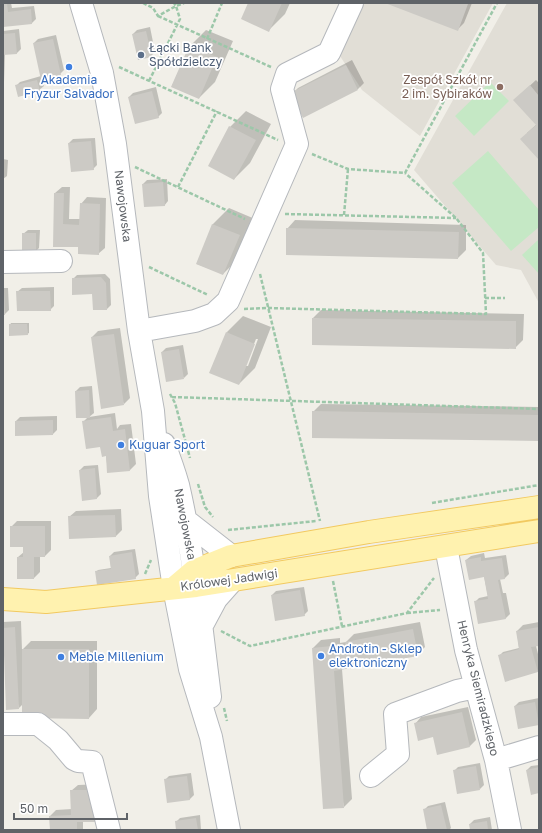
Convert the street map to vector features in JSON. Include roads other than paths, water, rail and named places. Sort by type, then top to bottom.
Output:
[{"type":"main road","name":"Królowej Jadwigi","points":[[3,599],[46,602],[174,588],[195,578],[231,556],[539,506]]},
{"type":"main road","name":"Królowej Jadwigi","points":[[195,578],[232,581],[539,531]]},
{"type":"street","name":"Nawojowska","points":[[82,3],[102,73],[115,144],[139,331],[153,411],[160,496],[174,588],[190,669],[211,737],[229,830]]},
{"type":"street","points":[[139,331],[195,321],[214,314],[228,302],[273,218],[297,144],[282,89],[287,74],[330,53],[352,3]]},
{"type":"street","points":[[3,262],[61,261]]},
{"type":"street","name":"Nawojowska","points":[[153,411],[177,483],[195,578],[210,629],[211,737]]},
{"type":"street","points":[[412,526],[446,547],[462,529],[489,514]]},
{"type":"street","points":[[185,520],[231,556]]},
{"type":"street","name":"Henryka Siemiradzkiego","points":[[446,547],[466,650],[496,760],[510,830]]},
{"type":"street","points":[[210,629],[216,599],[232,581]]},
{"type":"street","points":[[371,776],[398,754],[395,714],[457,691],[476,687]]},
{"type":"street","points":[[3,724],[38,724],[58,740],[74,759],[78,761],[92,762],[108,830]]},
{"type":"street","points":[[496,760],[539,747]]},
{"type":"place","name":"Łącki Bank Spółdzielczy","points":[[141,55]]},
{"type":"place","name":"Akademia Fryzur Salvador","points":[[69,67]]},
{"type":"place","name":"Zespół Szkół nr 2 im. Sybiraków","points":[[500,87]]},
{"type":"place","name":"Kuguar Sport","points":[[121,445]]},
{"type":"place","name":"Androtin - Sklep elektroniczny","points":[[321,656]]},
{"type":"place","name":"Meble Millenium","points":[[61,657]]}]
